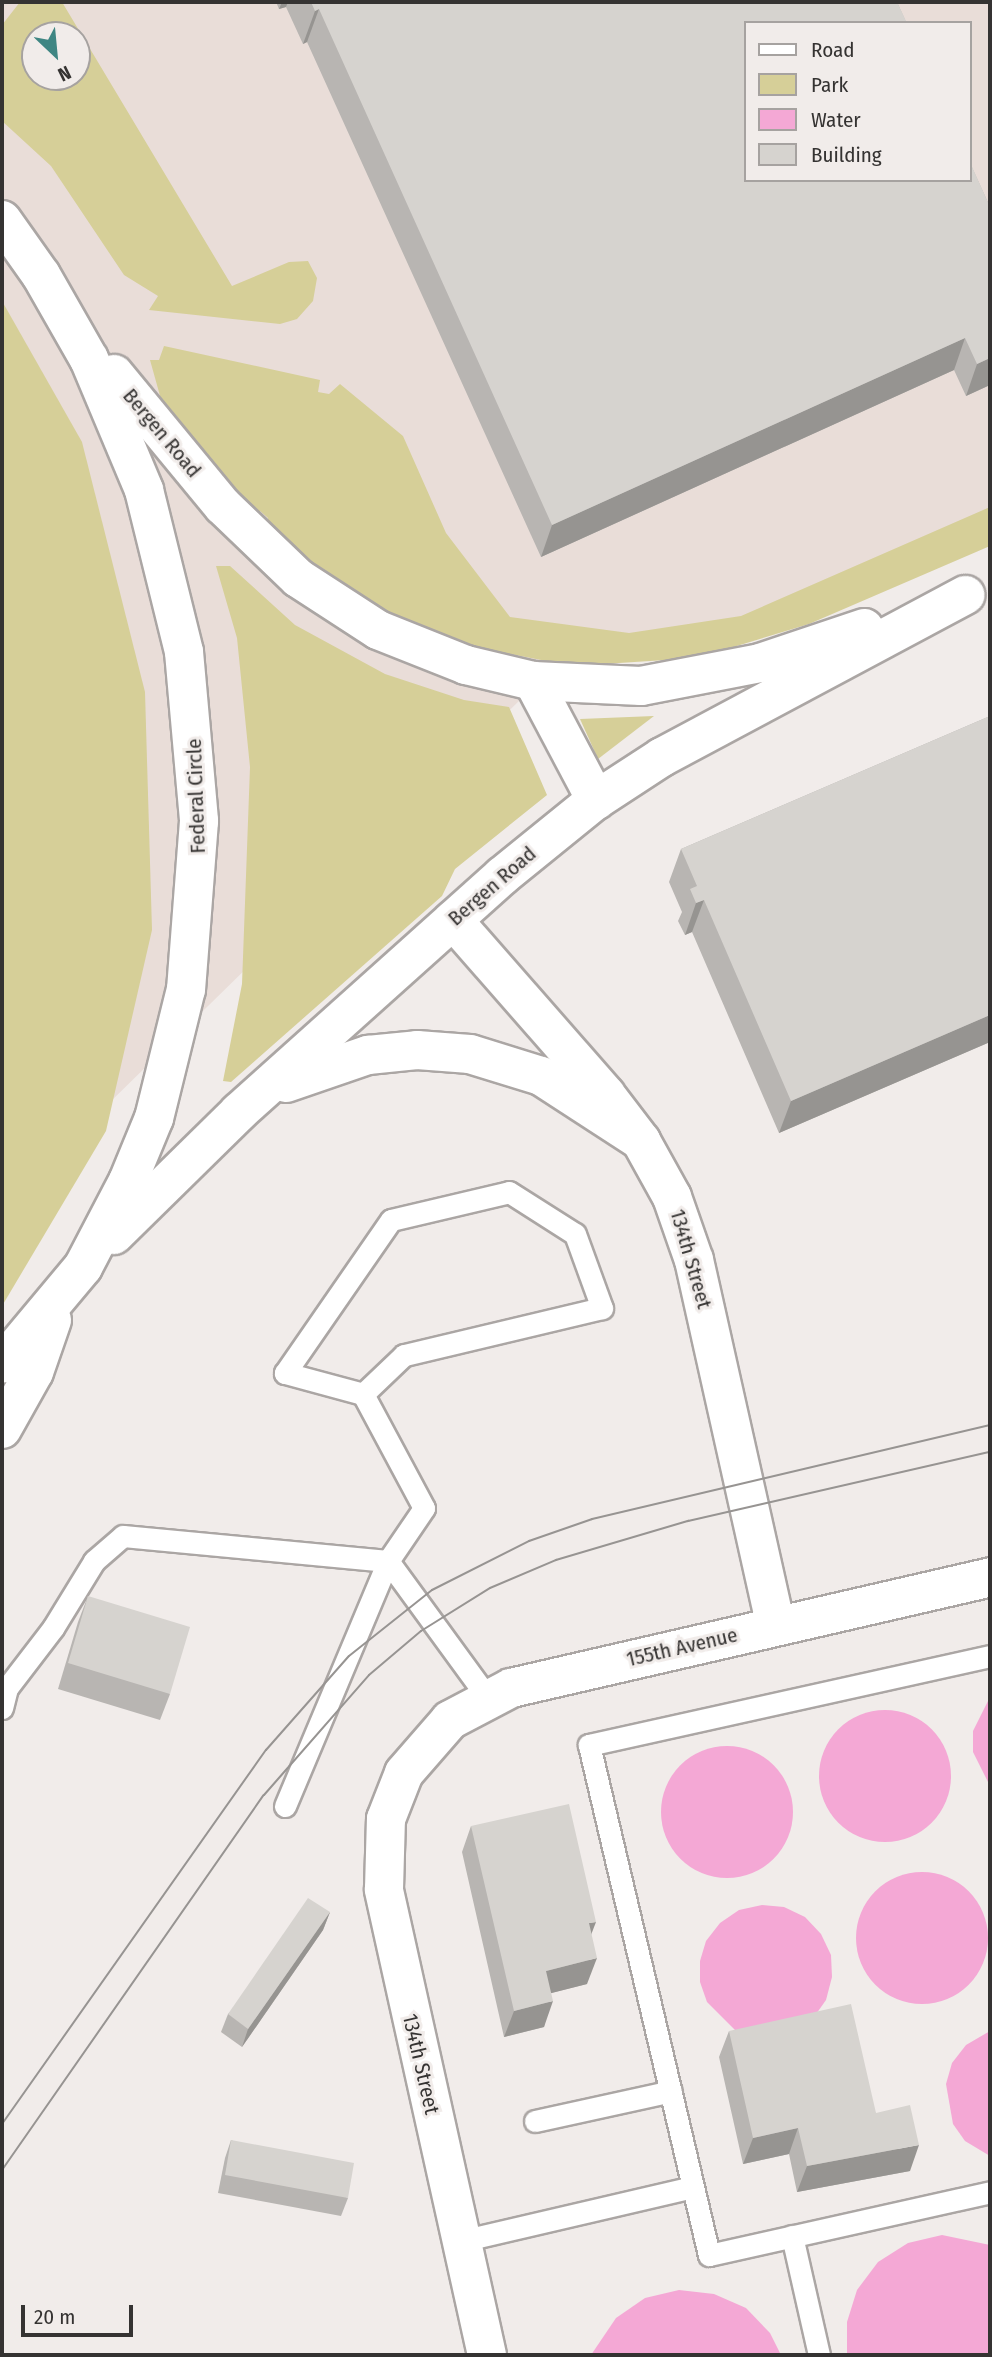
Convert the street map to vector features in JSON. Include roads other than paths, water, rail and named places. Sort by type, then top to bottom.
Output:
[{"type":"street","name":"Federal Circle","points":[[2,220],[41,275],[89,359],[136,467],[175,604],[189,685],[199,821],[187,977],[165,1084],[128,1181],[83,1266],[61,1297],[2,1364]]},
{"type":"street","name":"Bergen Road","points":[[89,359],[107,365],[223,506],[314,590],[409,643],[466,665],[533,681],[604,687],[678,681],[760,663],[978,590]]},
{"type":"street","name":"Bergen Road","points":[[83,1266],[256,1097],[453,920],[596,800],[662,757],[978,590]]},
{"type":"street","points":[[533,681],[596,800]]},
{"type":"street","name":"134th Street","points":[[453,920],[641,1141],[687,1234],[776,1626]]},
{"type":"street","points":[[256,1097],[357,1057],[417,1050],[470,1054],[541,1076],[641,1141]]},
{"type":"street","points":[[2,1429],[34,1372],[61,1297]]},
{"type":"street","name":"155th Avenue","points":[[404,1773],[433,1735],[487,1697],[566,1672],[990,1577]]},
{"type":"street","name":"134th Street","points":[[404,1773],[386,1819],[383,1889],[487,2355]]},
{"type":"lane","points":[[285,1806],[388,1561],[424,1508],[363,1394],[285,1373],[391,1220],[509,1192],[575,1234],[602,1308],[404,1355],[363,1394]]},
{"type":"lane","points":[[2,1708],[7,1688],[53,1628],[94,1561],[123,1536],[388,1561],[487,1697]]},
{"type":"lane","points":[[990,1656],[589,1745],[709,2255],[990,2192]]},
{"type":"lane","points":[[535,2121],[671,2091]]},
{"type":"lane","points":[[461,2241],[693,2188]]},
{"type":"lane","points":[[792,2236],[819,2355]]},
{"type":"water","points":[[990,1697],[990,1786],[973,1752],[973,1731]]},
{"type":"water","points":[[885,1710],[910,1715],[932,1729],[946,1751],[951,1776],[946,1801],[932,1823],[910,1837],[885,1842],[860,1837],[838,1823],[824,1801],[819,1776],[824,1751],[838,1729],[860,1715]]},
{"type":"water","points":[[727,1746],[752,1751],[774,1765],[788,1787],[793,1812],[788,1837],[774,1859],[752,1873],[727,1878],[702,1873],[680,1859],[666,1837],[661,1812],[666,1787],[680,1765],[702,1751]]},
{"type":"water","points":[[922,1872],[947,1877],[969,1891],[983,1913],[988,1938],[983,1963],[969,1985],[947,1999],[922,2004],[897,1999],[875,1985],[861,1963],[856,1938],[861,1913],[875,1891],[897,1877]]},
{"type":"water","points":[[762,1905],[784,1907],[805,1917],[821,1934],[831,1955],[832,1977],[826,2000],[814,2017],[736,2031],[707,2002],[700,1982],[700,1961],[706,1941],[720,1923],[739,1910]]},
{"type":"water","points":[[990,2031],[990,2156],[965,2141],[953,2124],[946,2084],[952,2063],[966,2045]]},
{"type":"water","points":[[942,2235],[990,2245],[990,2355],[847,2355],[847,2322],[857,2290],[878,2262],[908,2243]]},
{"type":"water","points":[[679,2290],[714,2294],[746,2308],[770,2333],[781,2355],[591,2355],[616,2318],[645,2298]]},
{"type":"tram line","points":[[2,2124],[266,1750],[349,1656],[432,1590],[529,1541],[592,1519],[990,1425]]},
{"type":"tram line","points":[[2,2170],[264,1795],[369,1675],[421,1631],[490,1588],[556,1560],[688,1521],[990,1452]]}]
